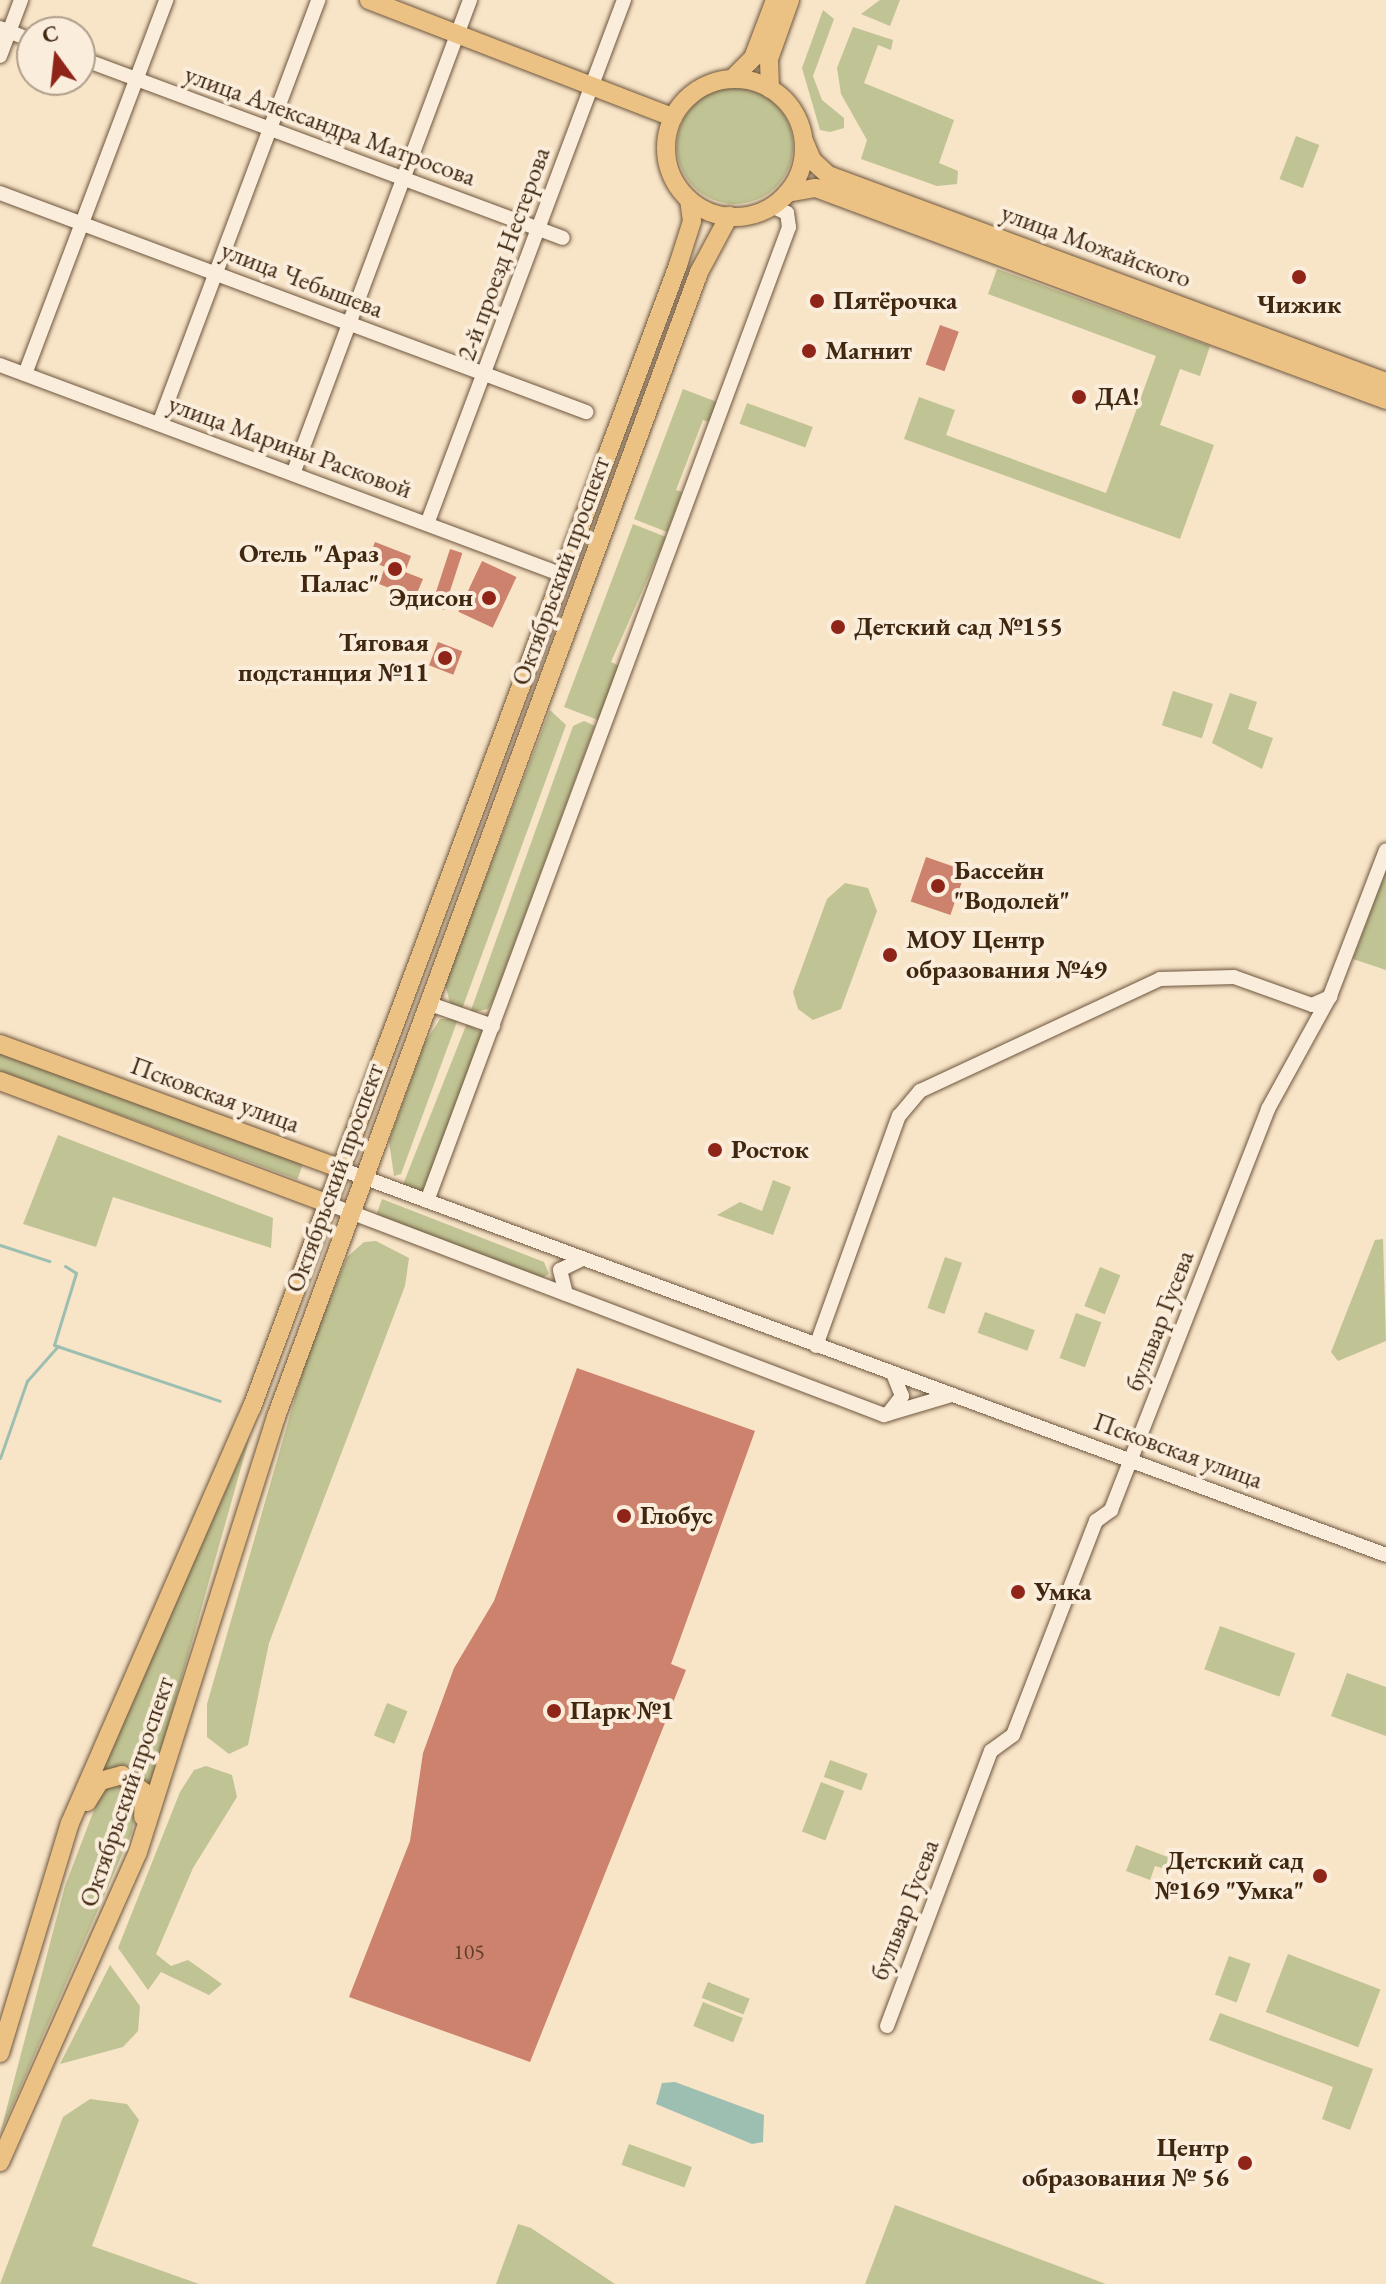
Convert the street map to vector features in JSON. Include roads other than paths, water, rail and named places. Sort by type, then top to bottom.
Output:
[{"type":"main road","points":[[369,0],[673,117]]},
{"type":"main road","points":[[733,78],[770,89],[795,114],[804,141],[800,168],[787,193],[771,206],[729,216],[689,200],[666,158],[673,117],[701,87],[733,78],[753,58],[775,0]]},
{"type":"main road","points":[[770,89],[769,55],[790,0]]},
{"type":"main road","name":"улица Можайского","points":[[804,141],[812,160],[828,175],[1386,382]]},
{"type":"main road","name":"улица Можайского","points":[[787,193],[816,188],[1386,400]]},
{"type":"main road","name":"Октябрьский проспект","points":[[0,2053],[60,1854],[97,1753],[252,1407],[682,253],[692,221],[689,200]]},
{"type":"main road","name":"Октябрьский проспект","points":[[0,2162],[138,1852],[276,1417],[713,236],[729,216]]},
{"type":"main road","name":"Псковская улица","points":[[0,1044],[341,1169]]},
{"type":"main road","points":[[0,1081],[329,1204]]},
{"type":"main road","points":[[60,1854],[94,1788],[113,1775],[131,1778],[144,1792],[138,1852]]},
{"type":"street","points":[[0,56],[5,30],[21,0]]},
{"type":"street","points":[[25,374],[166,0]]},
{"type":"street","points":[[159,424],[272,130],[318,0]]},
{"type":"street","points":[[293,474],[470,0]]},
{"type":"street","name":"2-й проезд Нестерова","points":[[427,524],[624,0]]},
{"type":"street","name":"улица Александра Матросова","points":[[96,64],[563,238]]},
{"type":"street","name":"улица Чебышева","points":[[0,193],[586,412]]},
{"type":"street","points":[[427,1201],[781,251],[789,218],[771,206]]},
{"type":"street","name":"улица Марины Расковой","points":[[0,365],[563,575]]},
{"type":"street","name":"бульвар Гусева","points":[[887,2026],[991,1751],[1013,1735],[1096,1521],[1111,1510],[1131,1461],[1268,1109],[1330,996],[1386,850]]},
{"type":"street","points":[[816,1346],[899,1116],[918,1092],[1160,979],[1234,977],[1312,1005],[1330,996]]},
{"type":"street","points":[[427,1003],[493,1026]]},
{"type":"street","name":"Псковская улица","points":[[341,1169],[1386,1555]]},
{"type":"street","points":[[329,1204],[884,1415],[952,1395]]},
{"type":"street","points":[[539,1284],[558,1268],[547,1246]]},
{"type":"street","points":[[566,1294],[560,1270],[583,1259]]},
{"type":"street","points":[[884,1415],[902,1396],[893,1374]]},
{"type":"waterway","points":[[0,1245],[49,1261]]},
{"type":"waterway","points":[[65,1266],[76,1273],[54,1345],[220,1401]]},
{"type":"waterway","points":[[0,1458],[27,1381],[58,1346]]},
{"type":"place","name":"Чижик","points":[[1299,277]]},
{"type":"place","name":"Пятёрочка","points":[[817,301]]},
{"type":"place","name":"Магнит","points":[[809,351]]},
{"type":"place","name":"ДА!","points":[[1079,397]]},
{"type":"place","name":"Отель \"Араз Палас\"","points":[[395,569]]},
{"type":"place","name":"Эдисон","points":[[489,598]]},
{"type":"place","name":"Детский сад №155","points":[[838,627]]},
{"type":"place","name":"Тяговая подстанция №11","points":[[445,658]]},
{"type":"place","name":"Бассейн \"Водолей\"","points":[[938,886]]},
{"type":"place","name":"МОУ Центр образования №49","points":[[890,955]]},
{"type":"place","name":"Росток","points":[[715,1150]]},
{"type":"place","name":"Глобус","points":[[624,1516]]},
{"type":"place","name":"Умка","points":[[1018,1592]]},
{"type":"place","name":"Парк №1","points":[[554,1711]]},
{"type":"place","name":"Детский сад №169 \"Умка\"","points":[[1320,1876]]},
{"type":"place","name":"Центр образования № 56","points":[[1245,2163]]}]
